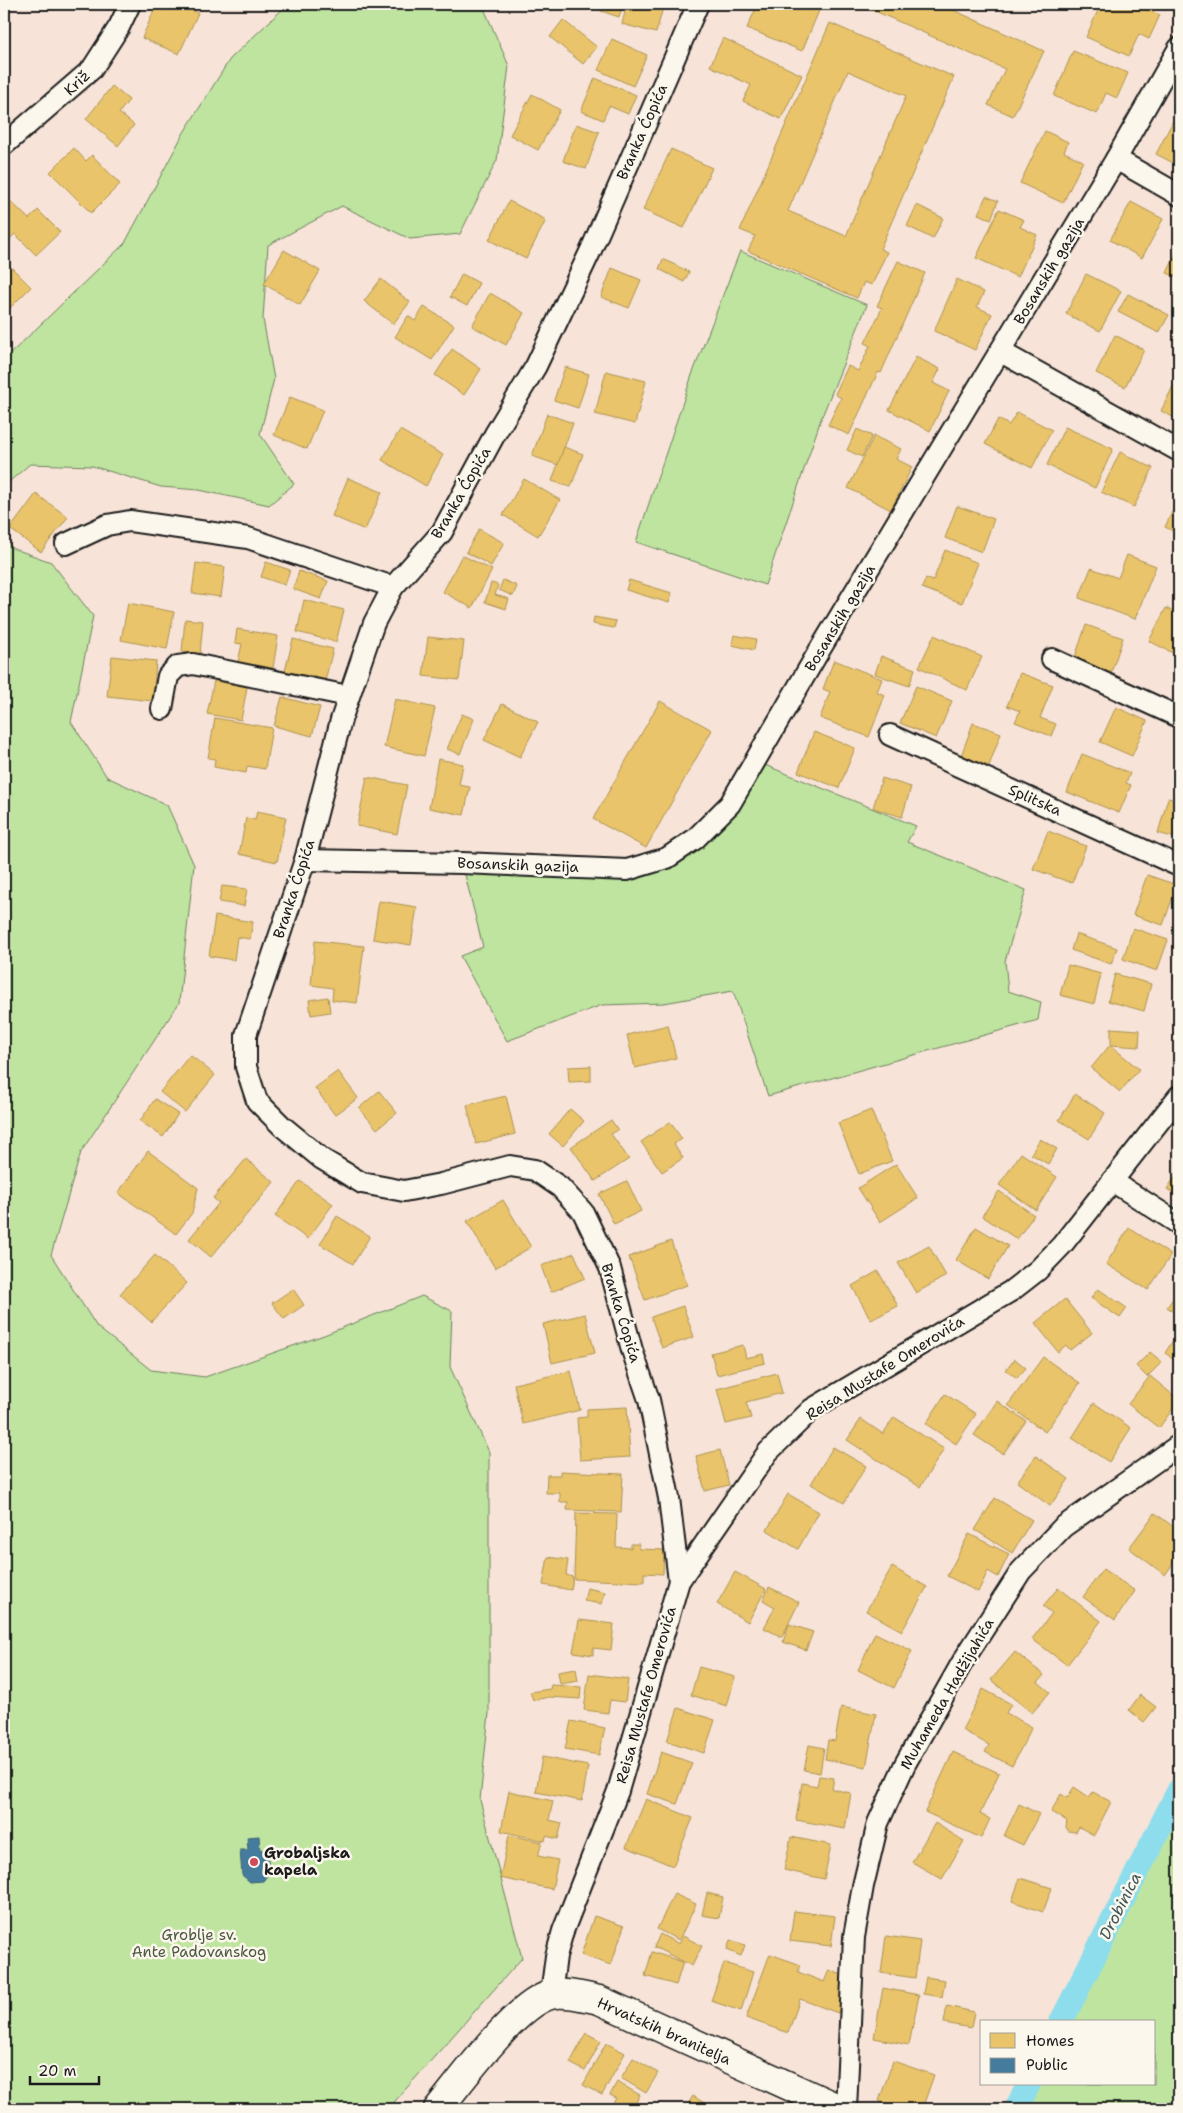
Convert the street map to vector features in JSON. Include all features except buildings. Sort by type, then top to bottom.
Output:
[{"type":"street","name":"Križ","points":[[4,145],[92,69],[120,28],[130,4]]},
{"type":"street","name":"Branka Ćopića","points":[[679,1581],[666,1480],[649,1400],[632,1350],[610,1268],[583,1212],[560,1187],[534,1170],[510,1166],[441,1184],[404,1191],[362,1183],[322,1159],[282,1126],[257,1101],[246,1067],[246,1035],[305,860],[348,696],[374,623],[393,587],[442,532],[495,434],[536,366],[591,250],[698,4]]},
{"type":"street","name":"Bosanskih gazija","points":[[305,860],[462,863],[626,870],[667,858],[695,839],[730,804],[819,651],[1116,159],[1179,48]]},
{"type":"street","points":[[1116,159],[1179,195]]},
{"type":"street","points":[[1001,352],[1179,451]]},
{"type":"street","points":[[66,544],[106,525],[130,521],[248,538],[393,587]]},
{"type":"street","points":[[1052,659],[1179,717]]},
{"type":"street","points":[[162,709],[168,676],[178,666],[193,664],[348,696]]},
{"type":"street","name":"Splitska","points":[[890,735],[1179,866]]},
{"type":"street","name":"Reisa Mustafe Omerovića","points":[[551,1995],[556,1956],[563,1931],[618,1791],[679,1581],[768,1452],[812,1409],[1011,1291],[1038,1270],[1062,1245],[1179,1096]]},
{"type":"street","points":[[1112,1181],[1179,1224]]},
{"type":"street","name":"Muhameda Hadžijahića","points":[[846,2109],[854,1937],[863,1886],[878,1823],[906,1764],[963,1661],[1021,1571],[1063,1527],[1179,1445]]},
{"type":"street","name":"Hrvatskih branitelja","points":[[438,2109],[515,2018],[534,2004],[551,1995],[576,1995],[600,2000],[840,2109]]},
{"type":"green space","points":[[288,4],[482,4],[509,66],[497,160],[460,234],[410,239],[342,206],[268,245],[263,319],[274,379],[260,434],[294,484],[269,505],[199,490],[161,487],[92,466],[30,464],[4,486],[4,356],[9,355],[125,243],[183,134],[230,59]]},
{"type":"green space","points":[[740,251],[867,305],[821,419],[765,585],[636,542],[692,375]]},
{"type":"green space","name":"Groblje sv. Ante Padovanskog","points":[[4,536],[12,548],[51,562],[93,616],[71,722],[107,777],[167,805],[194,865],[179,1003],[81,1152],[51,1255],[97,1327],[151,1370],[205,1377],[324,1335],[422,1296],[452,1311],[450,1367],[489,1452],[489,1713],[480,1800],[522,1958],[388,2109],[4,2109]]},
{"type":"green space","points":[[755,761],[916,826],[907,842],[1026,890],[1005,961],[1008,991],[1041,1002],[1038,1020],[768,1096],[733,991],[664,1003],[602,1005],[507,1041],[460,956],[483,947],[462,863],[627,870],[695,839]]},
{"type":"green space","points":[[1179,1790],[1179,2109],[1016,2109],[1028,2086],[1156,2086],[1156,2020],[1062,2020]]},
{"type":"waterway","name":"Drobinica","points":[[1062,2020],[1179,1790]]},
{"type":"waterway","name":"Drobinica","points":[[1016,2109],[1028,2086]]},
{"type":"place","name":"Grobaljska kapela","points":[[254,1862]]}]
